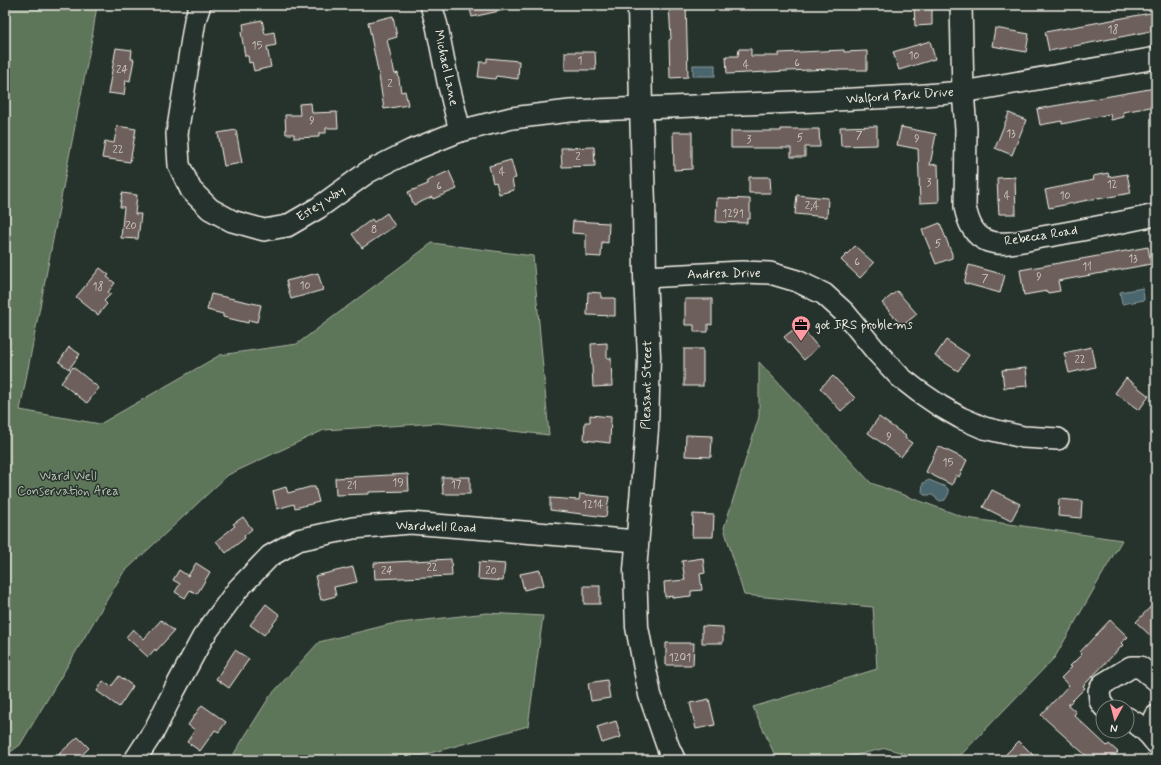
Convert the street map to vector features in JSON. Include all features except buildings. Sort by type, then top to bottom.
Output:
[{"type":"main road","name":"Pleasant Street","points":[[639,5],[640,108],[644,204],[644,277],[649,356],[647,429],[635,570],[637,627],[650,695],[674,760]]},
{"type":"street","name":"Estey Way","points":[[200,5],[194,20],[177,134],[178,165],[191,190],[210,209],[232,221],[264,230],[287,226],[318,208],[368,172],[410,151],[460,131],[512,118],[570,111],[640,108]]},
{"type":"street","name":"Michael Lane","points":[[431,5],[460,131]]},
{"type":"street","name":"Rebecca Road","points":[[961,5],[963,92],[966,129],[965,207],[968,219],[976,234],[987,241],[1008,243],[1074,232],[1156,215]]},
{"type":"street","name":"Walford Park Drive","points":[[640,108],[912,96],[963,92],[1156,58]]},
{"type":"street","name":"Andrea Drive","points":[[644,277],[742,272],[770,273],[797,281],[824,294],[845,313],[900,378],[940,406],[961,418],[984,428],[1023,437],[1058,439]]},
{"type":"street","name":"Wardwell Road","points":[[135,760],[155,729],[203,637],[238,590],[270,556],[298,540],[353,528],[410,523],[637,541]]},
{"type":"street","points":[[1100,699],[1099,691],[1103,684],[1131,667],[1140,667],[1156,680]]},
{"type":"street","points":[[1135,722],[1153,730]]},
{"type":"green space","name":"Ward Well Conservation Area","points":[[5,5],[97,5],[92,38],[20,410],[100,424],[220,355],[297,344],[432,243],[533,256],[549,435],[438,423],[324,430],[228,475],[123,573],[20,745],[5,756]]},
{"type":"green space","points":[[759,362],[871,483],[966,518],[1122,540],[1055,657],[956,760],[925,760],[886,748],[836,760],[777,760],[753,707],[877,669],[873,607],[744,595],[724,528],[759,417]]},
{"type":"green space","points":[[487,613],[543,616],[528,726],[416,757],[413,760],[230,760],[270,696],[319,642],[391,624]]},
{"type":"water","points":[[693,65],[715,65],[715,76],[693,76]]},
{"type":"water","points":[[1143,288],[1144,300],[1122,304],[1120,292]]},
{"type":"water","points":[[929,480],[948,489],[949,493],[945,500],[940,501],[932,495],[924,495],[922,492],[923,483]]},
{"type":"place","name":"got IRS problems","points":[[801,342]]}]
